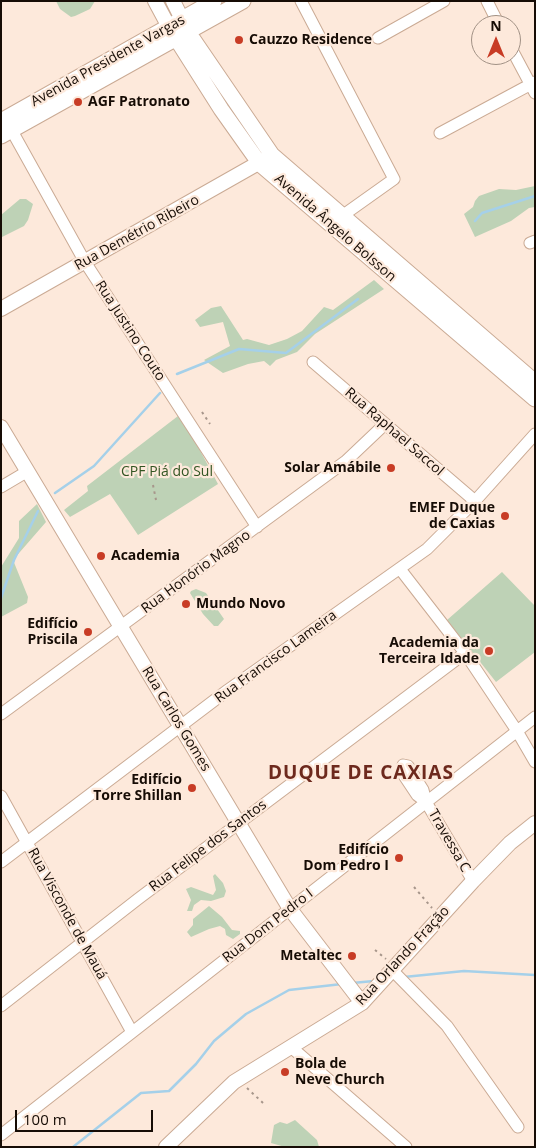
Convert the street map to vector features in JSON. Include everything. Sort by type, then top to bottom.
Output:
[{"type":"main road","name":"Avenida Presidente Vargas","points":[[179,29],[214,1]]},
{"type":"main road","name":"Avenida Presidente Vargas","points":[[4,124],[179,29],[243,1]]},
{"type":"main road","name":"Avenida Ângelo Bolsson","points":[[179,29],[221,109],[266,160],[535,399]]},
{"type":"main road","name":"Avenida Ângelo Bolsson","points":[[266,160],[342,216],[535,382]]},
{"type":"street","points":[[155,1],[179,29]]},
{"type":"street","points":[[173,1],[179,29]]},
{"type":"street","points":[[301,1],[394,179],[342,216]]},
{"type":"street","points":[[378,38],[444,1]]},
{"type":"street","points":[[487,1],[494,15]]},
{"type":"street","points":[[440,133],[533,86],[521,65]]},
{"type":"street","name":"Rua Justino Couto","points":[[4,124],[86,262],[257,527]]},
{"type":"street","name":"Rua Demétrio Ribeiro","points":[[1,309],[266,160]]},
{"type":"street","name":"Rua Raphael Saccol","points":[[313,362],[475,501]]},
{"type":"street","name":"Rua Honório Magno","points":[[1,714],[346,461],[385,424]]},
{"type":"street","name":"Rua Carlos Gomes","points":[[1,427],[290,909],[362,1003]]},
{"type":"street","name":"Rua Francisco Lameira","points":[[1,862],[228,690],[400,569],[435,542],[535,434]]},
{"type":"street","points":[[1,487],[28,471]]},
{"type":"street","points":[[400,569],[465,653],[517,731],[535,762]]},
{"type":"street","name":"Rua Felipe dos Santos","points":[[1,1006],[82,942],[465,653]]},
{"type":"street","name":"Rua Dom Pedro I","points":[[1,1136],[535,717]]},
{"type":"street","name":"Rua Visconde de Mauá","points":[[1,796],[132,1032]]},
{"type":"street","name":"Travessa C","points":[[426,802],[473,881]]},
{"type":"street","name":"Rua Orlando Fração","points":[[166,1147],[234,1082],[362,1003],[389,965],[510,843],[535,824]]},
{"type":"street","points":[[389,965],[447,1026],[518,1127]]},
{"type":"street","points":[[291,1047],[406,1147]]},
{"type":"path","points":[[202,412],[210,424]]},
{"type":"path","points":[[202,420],[206,418]]},
{"type":"path","points":[[152,485],[156,500]]},
{"type":"path","points":[[414,887],[436,914]]},
{"type":"path","points":[[374,950],[389,965]]},
{"type":"path","points":[[247,1088],[263,1103]]},
{"type":"green space","points":[[56,1],[95,1],[90,9],[71,17],[60,9]]},
{"type":"green space","points":[[535,186],[535,207],[529,208],[511,221],[475,237],[464,214],[473,207],[479,196],[499,189],[516,190]]},
{"type":"green space","points":[[20,199],[26,199],[33,204],[28,220],[24,226],[2,237],[1,215]]},
{"type":"green space","points":[[374,280],[384,289],[315,334],[297,352],[276,360],[270,366],[264,361],[248,364],[223,373],[204,360],[230,346],[223,322],[200,327],[195,320],[211,308],[221,306],[243,340],[247,339],[269,345],[287,339],[302,331],[324,307],[333,310]]},
{"type":"green space","name":"CPF Piá do Sul","points":[[178,416],[196,443],[218,484],[138,535],[110,494],[70,517],[64,510],[88,491],[87,486]]},
{"type":"green space","points":[[37,504],[46,522],[13,560],[28,597],[27,603],[1,617],[1,567],[19,538],[19,521]]},
{"type":"green space","points":[[502,572],[535,606],[535,652],[496,682],[447,620]]},
{"type":"green space","points":[[196,589],[206,593],[224,619],[218,626],[214,626],[203,614],[190,593]]},
{"type":"green space","points":[[215,874],[223,883],[226,891],[224,897],[211,901],[201,900],[194,905],[192,911],[187,911],[191,900],[186,889],[191,887],[213,895],[216,890],[213,876]]},
{"type":"green space","points":[[209,906],[222,917],[232,930],[240,931],[240,934],[233,939],[226,935],[225,929],[220,926],[191,937],[187,932],[193,925],[193,919]]},
{"type":"green space","points":[[295,1120],[317,1140],[319,1147],[285,1147],[271,1143],[274,1125],[280,1122],[287,1124]]},
{"type":"waterway","points":[[475,221],[482,213],[535,196]]},
{"type":"waterway","points":[[177,374],[239,349],[286,353],[358,299]]},
{"type":"waterway","points":[[55,493],[94,466],[160,393]]},
{"type":"waterway","points":[[1,598],[14,560],[38,511]]},
{"type":"waterway","points":[[404,977],[464,971],[535,975]]},
{"type":"waterway","points":[[352,983],[374,981]]},
{"type":"waterway","points":[[73,1147],[141,1093],[169,1091],[196,1064],[214,1041],[246,1014],[289,990],[342,984]]},
{"type":"place","name":"Cauzzo Residence","points":[[239,40]]},
{"type":"place","name":"AGF Patronato","points":[[78,102]]},
{"type":"place","name":"Solar Amábile","points":[[391,468]]},
{"type":"place","name":"EMEF Duque de Caxias","points":[[505,516]]},
{"type":"place","name":"Academia","points":[[101,556]]},
{"type":"place","name":"Mundo Novo","points":[[186,604]]},
{"type":"place","name":"Edifício Priscila","points":[[88,632]]},
{"type":"place","name":"Academia da Terceira Idade","points":[[489,651]]},
{"type":"place","name":"Edifício Torre Shillan","points":[[192,788]]},
{"type":"place","name":"Edifício Dom Pedro I","points":[[399,858]]},
{"type":"place","name":"Metaltec","points":[[352,956]]},
{"type":"place","name":"Bola de Neve Church","points":[[285,1072]]},
{"type":"district","name":"DUQUE DE CAXIAS","points":[[361,774]]}]
